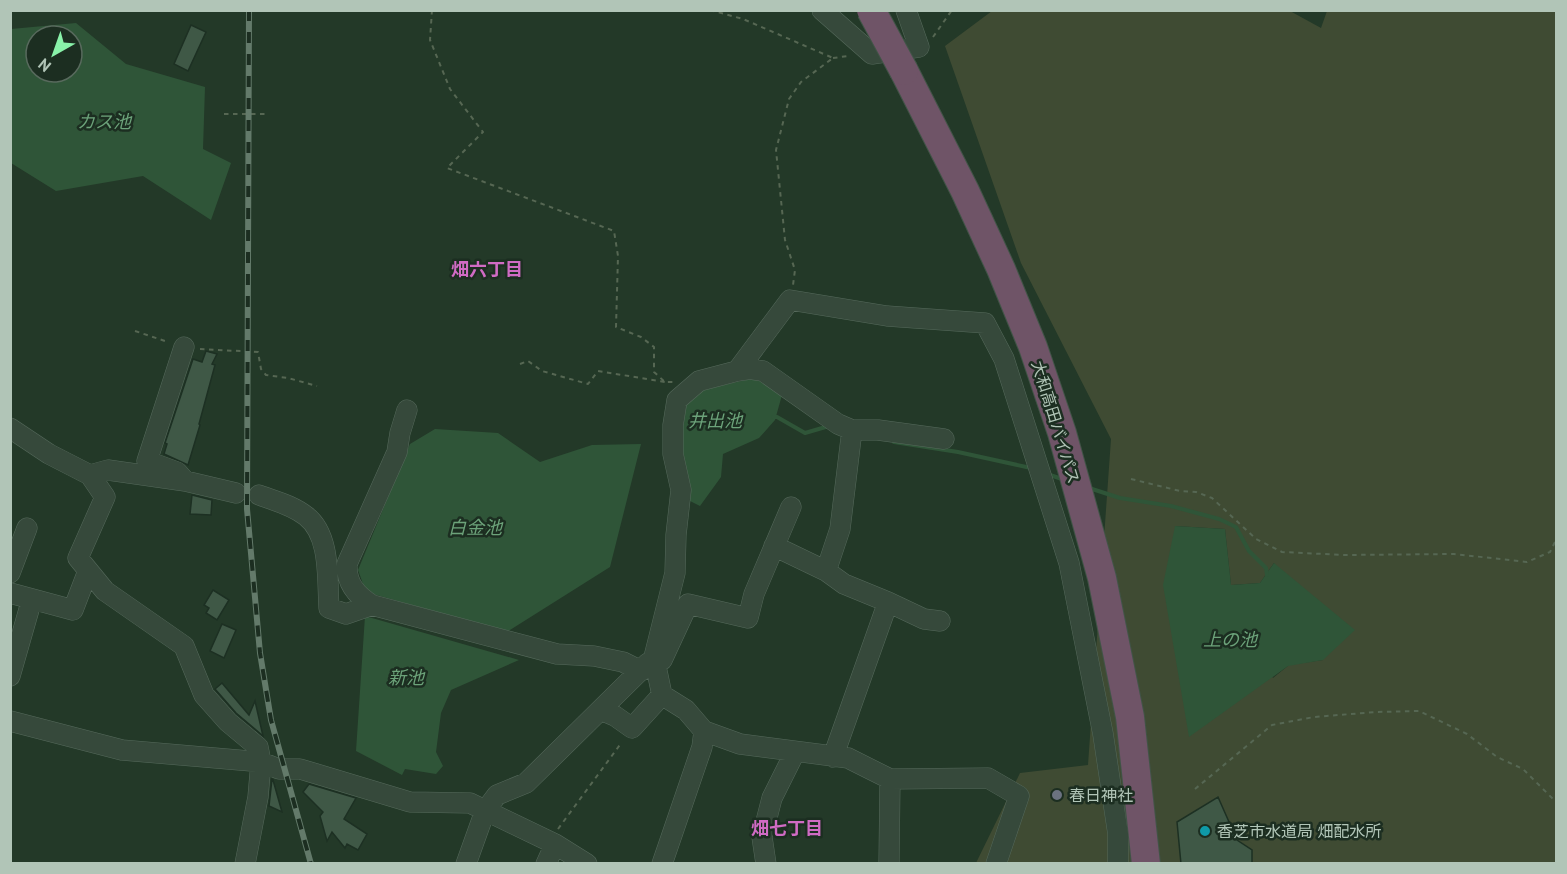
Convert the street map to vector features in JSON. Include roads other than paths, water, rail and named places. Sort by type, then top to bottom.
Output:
[{"type":"highway","name":"大和高田バイパス","points":[[871,10],[966,191],[1033,347],[1062,433],[1102,578],[1130,717],[1131,834],[1146,864]]},
{"type":"street","points":[[822,10],[872,54],[919,48],[906,10]]},
{"type":"street","points":[[737,371],[790,300],[887,316],[985,323],[1004,359],[1069,563],[1103,734],[1131,834],[1118,864]]},
{"type":"street","points":[[184,347],[147,461],[177,472],[185,482]]},
{"type":"street","points":[[1004,359],[1033,347]]},
{"type":"street","points":[[944,439],[878,430],[852,430],[838,424],[763,371],[750,369],[737,371],[699,381],[676,400],[673,454],[681,490],[675,573],[651,666],[662,695],[686,710],[704,731],[740,744],[848,758],[890,779],[988,778],[1019,796],[996,864]]},
{"type":"street","points":[[407,410],[397,452],[347,564],[346,575],[353,589],[372,605],[557,654],[594,656],[651,666]]},
{"type":"street","points":[[10,428],[49,454],[90,475],[105,497],[78,558],[105,591],[184,646],[204,695],[228,722],[258,747],[261,762],[258,796],[246,864]]},
{"type":"street","points":[[826,571],[840,529],[852,430]]},
{"type":"street","points":[[90,475],[108,470],[185,482],[236,493]]},
{"type":"street","points":[[259,495],[291,507],[307,517],[317,528],[325,552],[329,608],[346,614],[372,605]]},
{"type":"street","points":[[466,864],[485,811],[497,795],[526,783],[601,710],[651,666],[688,604],[748,618],[754,594],[791,507]]},
{"type":"street","points":[[10,573],[27,528]]},
{"type":"street","points":[[774,546],[826,571],[844,584],[924,619],[940,621]]},
{"type":"street","points":[[10,593],[73,610],[88,572]]},
{"type":"street","points":[[10,676],[32,599]]},
{"type":"street","points":[[833,757],[888,602]]},
{"type":"street","points":[[601,710],[615,716],[632,728],[662,695]]},
{"type":"street","points":[[10,721],[122,750],[261,762],[279,769],[300,769],[410,802],[470,803],[552,842],[587,864]]},
{"type":"street","points":[[662,864],[702,747],[704,731]]},
{"type":"street","points":[[766,864],[762,837],[772,798],[795,752]]},
{"type":"street","points":[[889,864],[890,779]]},
{"type":"street","points":[[546,864],[552,842]]},
{"type":"water","name":"カス池","points":[[24,28],[24,84],[84,84],[84,30],[126,64],[205,87],[203,149],[231,163],[211,220],[143,176],[56,191],[11,163],[11,29]]},
{"type":"water","name":"井出池","points":[[755,378],[782,395],[775,420],[759,438],[723,454],[721,477],[700,506],[690,501],[682,466],[682,402],[692,392]]},
{"type":"water","name":"白金池","points":[[435,429],[498,433],[540,462],[592,445],[641,444],[610,567],[507,632],[366,592],[358,570],[410,444]]},
{"type":"water","name":"上の池","points":[[1175,526],[1225,529],[1231,585],[1260,583],[1274,563],[1355,630],[1323,660],[1288,666],[1189,737],[1163,585]]},
{"type":"water","name":"新池","points":[[365,616],[519,660],[451,690],[441,713],[436,752],[443,766],[436,774],[405,769],[402,775],[356,751]]},
{"type":"waterway","points":[[773,417],[805,433],[829,426]]},
{"type":"waterway","points":[[894,442],[958,452],[1031,468]]},
{"type":"waterway","points":[[1047,474],[1062,479]]},
{"type":"waterway","points":[[1089,488],[1120,498],[1171,506],[1219,519],[1236,527],[1249,551],[1266,568],[1267,575]]},
{"type":"railway","points":[[249,10],[247,509],[260,653],[271,720],[311,864]]},
{"type":"place","name":"春日神社","points":[[1057,795]]},
{"type":"place","name":"香芝市水道局 畑配水所","points":[[1205,831]]},
{"type":"district","name":"畑六丁目","points":[[487,270]]},
{"type":"district","name":"畑七丁目","points":[[787,829]]}]
